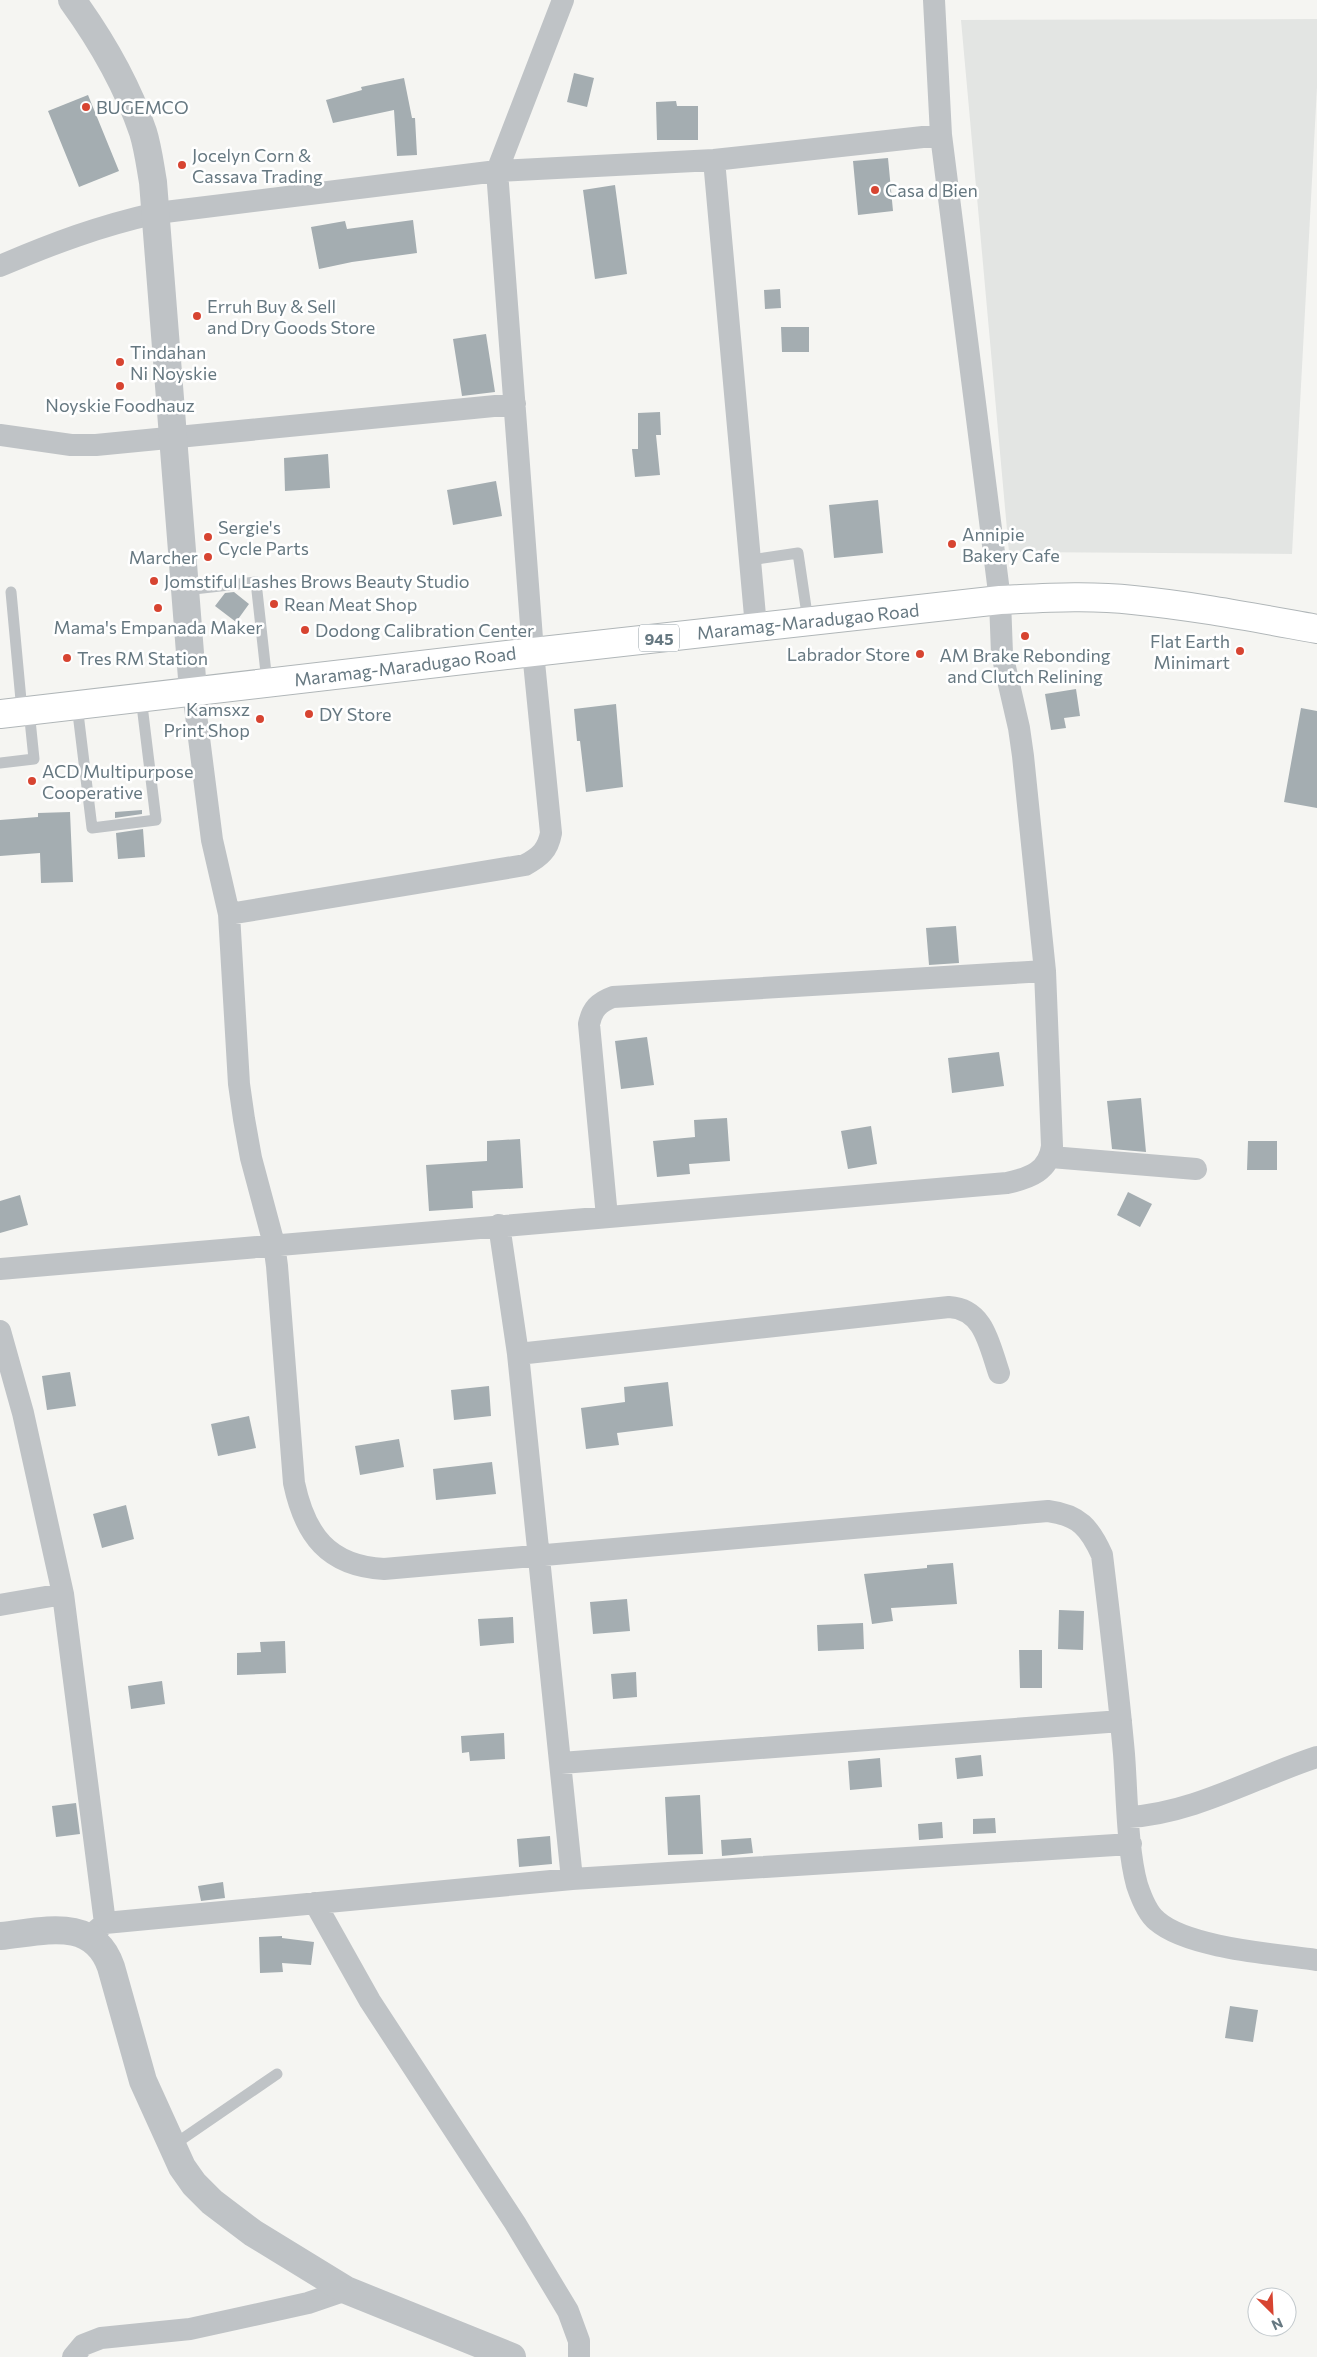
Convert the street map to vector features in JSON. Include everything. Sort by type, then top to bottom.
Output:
[{"type":"main road","name":"Maramag-Maradugao Road","points":[[17,712],[267,682],[1000,600],[1072,597],[1132,600],[1253,617],[1317,629]]},
{"type":"street","points":[[72,0],[114,66],[134,109],[143,134],[157,212],[193,691],[212,840],[229,914],[239,1084],[251,1158],[274,1244],[280,1294],[294,1483],[298,1503],[307,1526],[316,1540],[337,1557],[365,1568],[375,1569],[541,1557],[1048,1511],[1065,1513],[1083,1524],[1095,1540],[1102,1555],[1121,1721],[1131,1844],[1137,1885],[1146,1905],[1155,1920],[1171,1932],[1214,1944],[1317,1960]]},
{"type":"street","points":[[229,914],[525,865],[540,856],[549,843],[551,833],[533,652],[497,171],[562,0]]},
{"type":"street","points":[[0,1269],[274,1244],[1007,1183],[1024,1179],[1046,1166],[1051,1157],[1045,971],[1019,728],[1002,654],[1000,600],[941,135],[934,0]]},
{"type":"street","points":[[0,266],[64,239],[109,224],[157,212],[497,171],[714,160],[941,135]]},
{"type":"street","points":[[714,160],[756,627]]},
{"type":"street","points":[[0,435],[71,445],[96,445],[173,439],[515,404]]},
{"type":"street","points":[[607,1217],[589,1024],[591,1014],[603,1001],[613,998],[1045,971]]},
{"type":"street","points":[[1051,1157],[1196,1169]]},
{"type":"street","points":[[499,1225],[518,1354],[541,1557],[572,1879]]},
{"type":"street","points":[[518,1354],[948,1307],[962,1308],[971,1314],[980,1325],[987,1336],[999,1373]]},
{"type":"street","points":[[0,1331],[23,1413],[63,1594],[97,1943],[108,1958],[143,2081],[182,2167],[194,2184],[232,2220],[346,2290],[512,2357]]},
{"type":"street","points":[[0,1605],[63,1594]]},
{"type":"street","points":[[561,1762],[1121,1721]]},
{"type":"street","points":[[1129,1817],[1156,1816],[1317,1757]]},
{"type":"street","points":[[0,1936],[72,1930],[97,1930],[315,1903],[572,1879],[1131,1844]]},
{"type":"street","points":[[315,1903],[370,2001],[516,2223],[568,2311],[579,2341],[579,2357]]},
{"type":"street","points":[[73,2357],[83,2345],[95,2340],[190,2329],[308,2303],[346,2290]]},
{"type":"lane","points":[[750,560],[798,553],[808,621]]},
{"type":"lane","points":[[185,590],[256,582],[267,682]]},
{"type":"lane","points":[[0,763],[34,759],[17,712],[11,592]]},
{"type":"lane","points":[[77,705],[92,828],[156,820],[141,697]]},
{"type":"lane","points":[[172,2146],[277,2074]]},
{"type":"shaded area","points":[[1317,19],[1317,87],[1292,554],[1009,552],[961,20]]},
{"type":"building","points":[[574,73],[594,78],[587,107],[567,102]]},
{"type":"building","points":[[404,78],[412,118],[415,118],[417,155],[397,156],[394,110],[333,123],[326,100],[362,90],[361,87]]},
{"type":"building","points":[[88,95],[119,171],[79,187],[48,111]]},
{"type":"building","points":[[676,101],[677,106],[698,106],[698,140],[657,140],[656,102]]},
{"type":"building","points":[[888,158],[893,211],[858,215],[853,161]]},
{"type":"building","points":[[615,185],[627,274],[595,279],[583,190]]},
{"type":"building","points":[[413,220],[417,253],[352,262],[319,269],[311,227],[345,221],[347,229]]},
{"type":"building","points":[[780,289],[781,308],[765,309],[764,290]]},
{"type":"building","points":[[781,327],[809,327],[809,352],[782,352]]},
{"type":"building","points":[[486,334],[495,392],[462,396],[453,339]]},
{"type":"building","points":[[660,412],[661,435],[656,435],[660,475],[635,477],[632,449],[638,449],[638,413]]},
{"type":"building","points":[[328,454],[330,488],[285,491],[284,458]]},
{"type":"building","points":[[496,481],[502,516],[453,525],[447,490]]},
{"type":"building","points":[[878,500],[883,553],[834,558],[829,505]]},
{"type":"building","points":[[234,592],[249,604],[236,622],[215,606],[225,593]]},
{"type":"building","points":[[1076,689],[1080,716],[1064,718],[1066,728],[1051,730],[1045,694]]},
{"type":"building","points":[[616,704],[623,787],[586,792],[580,741],[577,741],[574,709]]},
{"type":"building","points":[[1301,708],[1317,711],[1317,808],[1284,802]]},
{"type":"building","points":[[142,810],[142,814],[115,818],[115,812]]},
{"type":"building","points":[[70,812],[73,882],[41,883],[40,853],[0,856],[0,820],[38,817],[38,813]]},
{"type":"building","points":[[143,829],[145,857],[118,859],[116,833]]},
{"type":"building","points":[[956,926],[959,963],[929,965],[926,928]]},
{"type":"building","points":[[647,1037],[654,1085],[621,1089],[615,1041]]},
{"type":"building","points":[[999,1052],[1004,1086],[952,1093],[948,1058]]},
{"type":"building","points":[[1141,1098],[1146,1152],[1112,1149],[1107,1101]]},
{"type":"building","points":[[727,1118],[730,1161],[689,1164],[690,1174],[657,1177],[653,1141],[695,1137],[694,1120]]},
{"type":"building","points":[[871,1126],[877,1164],[848,1169],[841,1131]]},
{"type":"building","points":[[520,1139],[523,1188],[472,1191],[473,1208],[429,1211],[426,1165],[487,1161],[487,1141]]},
{"type":"building","points":[[1248,1141],[1277,1141],[1277,1170],[1247,1170]]},
{"type":"building","points":[[1128,1192],[1152,1204],[1140,1227],[1117,1215]]},
{"type":"building","points":[[20,1195],[28,1225],[0,1233],[0,1201]]},
{"type":"building","points":[[70,1372],[76,1406],[47,1410],[42,1376]]},
{"type":"building","points":[[668,1382],[673,1426],[617,1433],[619,1445],[586,1449],[581,1408],[625,1402],[624,1387]]},
{"type":"building","points":[[489,1386],[491,1416],[454,1420],[451,1390]]},
{"type":"building","points":[[249,1416],[256,1448],[218,1456],[211,1424]]},
{"type":"building","points":[[399,1439],[404,1467],[360,1475],[355,1446]]},
{"type":"building","points":[[492,1462],[496,1494],[436,1500],[433,1469]]},
{"type":"building","points":[[126,1505],[134,1539],[102,1548],[93,1514]]},
{"type":"building","points":[[953,1563],[957,1604],[891,1608],[893,1621],[872,1624],[864,1574],[927,1568],[927,1565]]},
{"type":"building","points":[[627,1599],[630,1631],[593,1634],[590,1602]]},
{"type":"building","points":[[1059,1610],[1084,1611],[1083,1650],[1058,1649]]},
{"type":"building","points":[[513,1617],[514,1643],[480,1646],[478,1619]]},
{"type":"building","points":[[863,1623],[864,1649],[818,1651],[817,1625]]},
{"type":"building","points":[[285,1641],[286,1673],[237,1675],[237,1653],[261,1652],[260,1642]]},
{"type":"building","points":[[1019,1650],[1042,1650],[1042,1688],[1020,1688]]},
{"type":"building","points":[[636,1672],[637,1697],[613,1699],[611,1674]]},
{"type":"building","points":[[162,1681],[165,1704],[131,1709],[128,1686]]},
{"type":"building","points":[[504,1733],[505,1759],[470,1761],[469,1752],[462,1753],[461,1736]]},
{"type":"building","points":[[981,1755],[983,1776],[957,1779],[955,1758]]},
{"type":"building","points":[[880,1758],[882,1787],[850,1790],[848,1761]]},
{"type":"building","points":[[700,1795],[703,1854],[668,1855],[665,1797]]},
{"type":"building","points":[[76,1803],[80,1834],[56,1837],[52,1806]]},
{"type":"building","points":[[995,1818],[996,1833],[973,1834],[973,1819]]},
{"type":"building","points":[[942,1822],[943,1838],[919,1840],[918,1824]]},
{"type":"building","points":[[550,1836],[552,1864],[519,1867],[517,1839]]},
{"type":"building","points":[[751,1838],[753,1853],[722,1856],[721,1840]]},
{"type":"building","points":[[223,1882],[225,1898],[201,1901],[198,1886]]},
{"type":"building","points":[[282,1936],[282,1938],[314,1942],[311,1965],[282,1963],[283,1972],[260,1973],[259,1937]]},
{"type":"building","points":[[1230,2006],[1258,2010],[1253,2042],[1225,2038]]},
{"type":"place","name":"BUGEMCO","points":[[86,107]]},
{"type":"place","name":"Jocelyn Corn & Cassava Trading","points":[[182,165]]},
{"type":"place","name":"Casa d Bien","points":[[875,190]]},
{"type":"place","name":"Erruh Buy & Sell and Dry Goods Store","points":[[197,316]]},
{"type":"place","name":"Tindahan Ni Noyskie","points":[[120,362]]},
{"type":"place","name":"Noyskie Foodhauz","points":[[120,386]]},
{"type":"place","name":"Sergie's Cycle Parts","points":[[208,537]]},
{"type":"place","name":"Annipie Bakery Cafe","points":[[952,544]]},
{"type":"place","name":"Marcher","points":[[208,557]]},
{"type":"place","name":"Jomstiful Lashes Brows Beauty Studio","points":[[154,581]]},
{"type":"place","name":"Rean Meat Shop","points":[[274,604]]},
{"type":"place","name":"Mama's Empanada Maker","points":[[158,608]]},
{"type":"place","name":"Dodong Calibration Center","points":[[305,630]]},
{"type":"place","name":"AM Brake Rebonding and Clutch Relining","points":[[1025,636]]},
{"type":"place","name":"Flat Earth Minimart","points":[[1240,651]]},
{"type":"place","name":"Labrador Store","points":[[920,654]]},
{"type":"place","name":"Tres RM Station","points":[[67,658]]},
{"type":"place","name":"DY Store","points":[[309,714]]},
{"type":"place","name":"Kamsxz Print Shop","points":[[260,719]]},
{"type":"place","name":"ACD Multipurpose Cooperative","points":[[32,781]]}]
